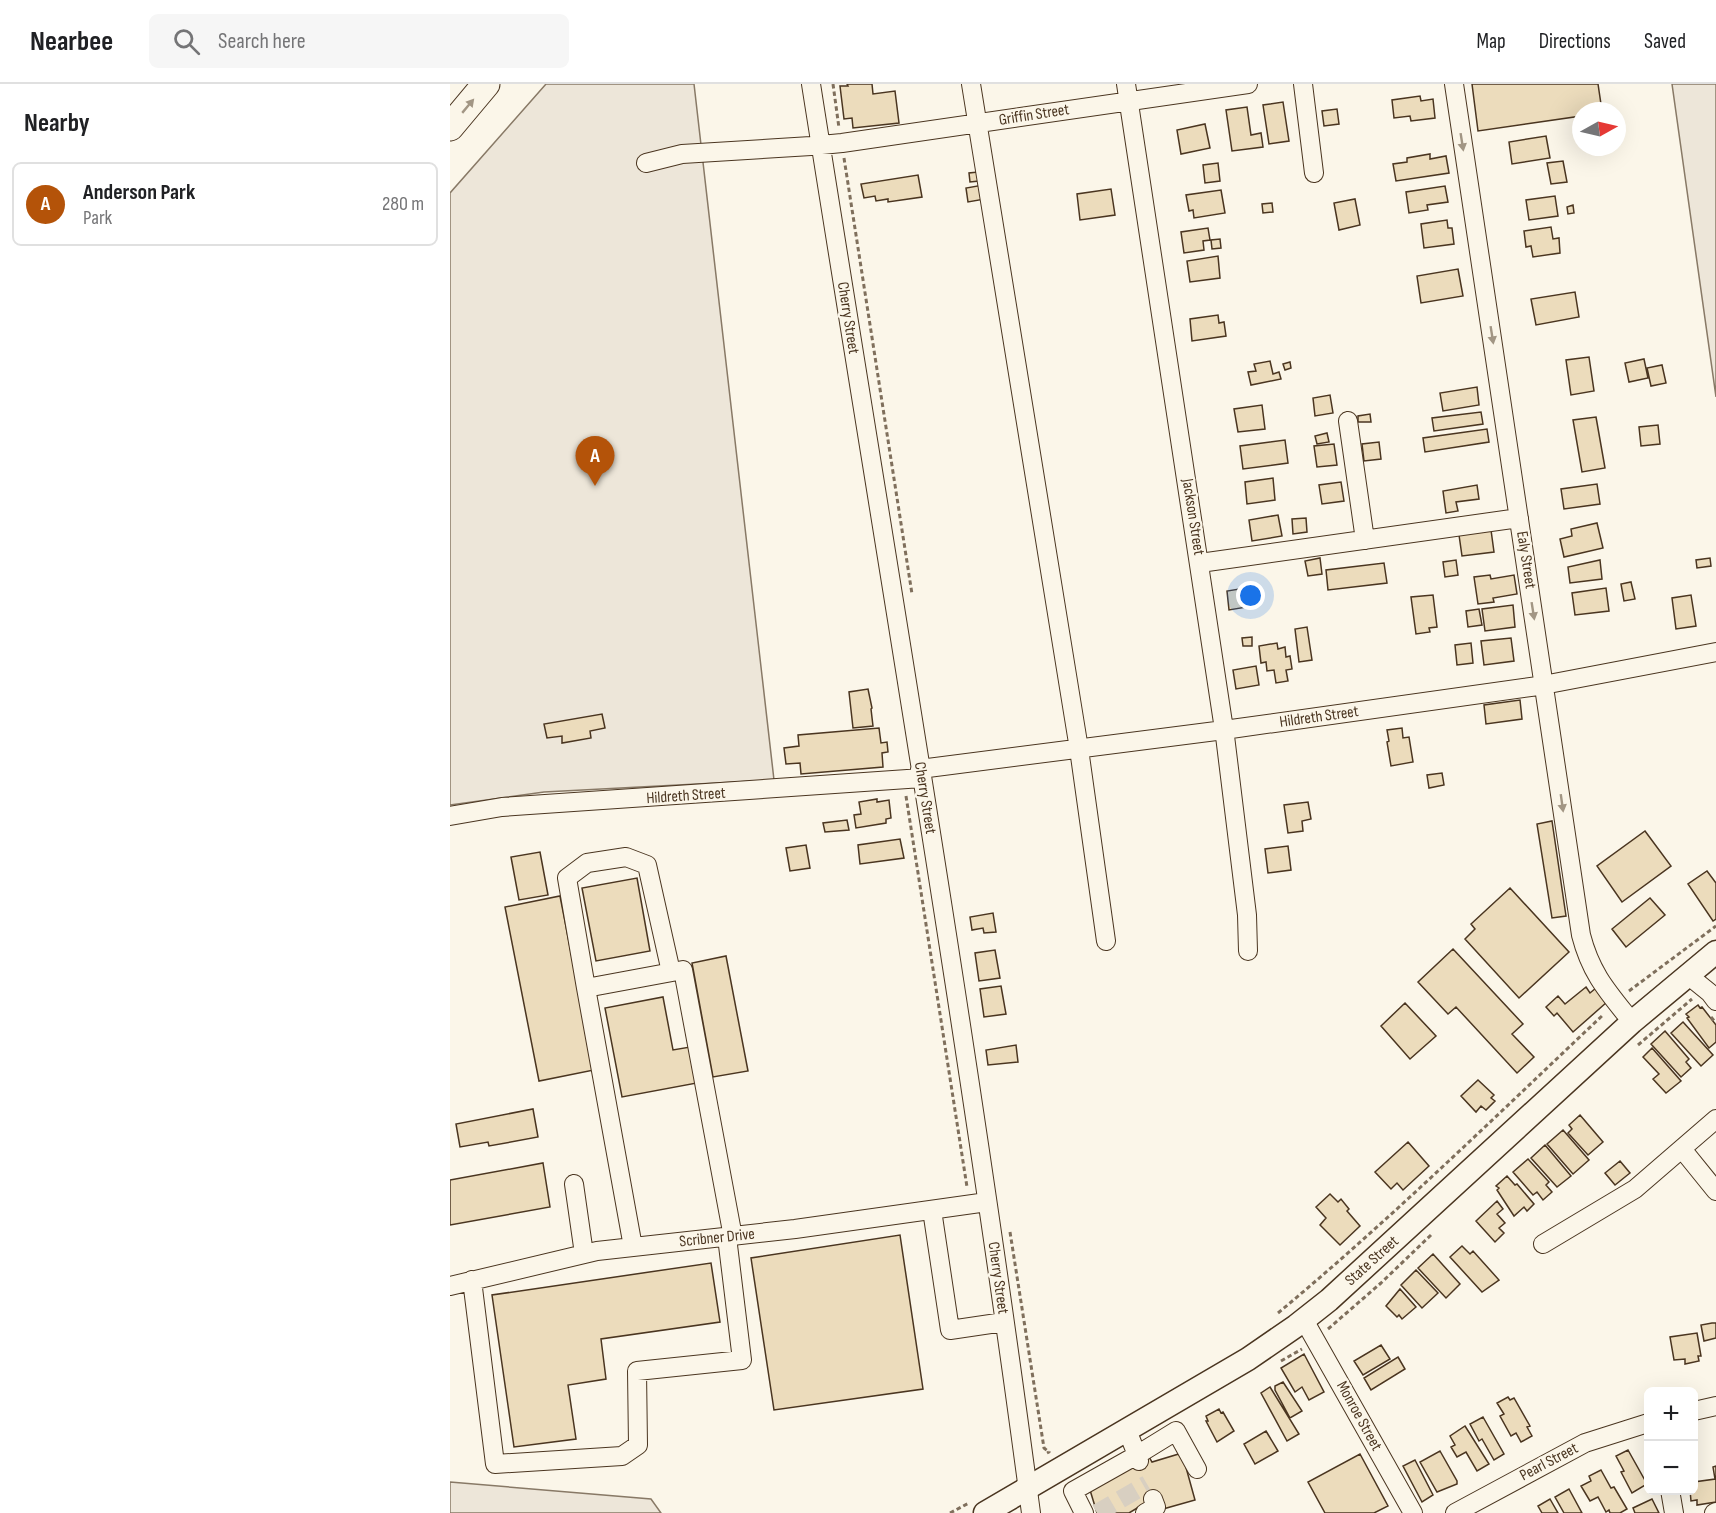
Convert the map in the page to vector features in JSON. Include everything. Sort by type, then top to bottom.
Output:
[{"type":"highway","points":[[450,127],[486,84]]},
{"type":"main road","name":"State Street","points":[[985,1513],[1028,1488],[1055,1457],[1126,1430],[1248,1359],[1304,1320],[1329,1300],[1632,1022],[1716,952]]},
{"type":"street","name":"Cherry Street","points":[[811,84],[978,1203],[1004,1322],[1031,1513]]},
{"type":"street","points":[[971,84],[1079,749],[1106,941]]},
{"type":"street","name":"Griffin Street","points":[[646,163],[682,154],[821,145],[977,123],[1128,92],[1248,84]]},
{"type":"street","points":[[1303,84],[1314,173]]},
{"type":"street","name":"Ealy Street","points":[[1454,84],[1581,935],[1597,978],[1632,1022]]},
{"type":"street","name":"Jackson Street","points":[[1128,92],[1224,730],[1247,915],[1248,951]]},
{"type":"street","points":[[1348,421],[1365,540]]},
{"type":"street","points":[[1200,563],[1519,518]]},
{"type":"street","name":"Hildreth Street","points":[[450,816],[502,807],[915,776],[1079,749],[1544,685],[1716,652]]},
{"type":"street","points":[[633,1247],[567,878],[587,863],[626,856],[646,865],[671,972]]},
{"type":"street","points":[[472,1280],[495,1464],[622,1456],[638,1445],[637,1371],[742,1360],[730,1237],[683,970],[586,988]]},
{"type":"street","points":[[1689,976],[1716,1001]]},
{"type":"street","points":[[1543,1244],[1635,1189],[1716,1119]]},
{"type":"street","points":[[1682,1149],[1716,1191]]},
{"type":"street","points":[[574,1184],[584,1254]]},
{"type":"street","name":"Scribner Drive","points":[[450,1286],[584,1254],[730,1237],[978,1203]]},
{"type":"street","points":[[932,1210],[950,1330],[1004,1322]]},
{"type":"street","name":"Monroe Street","points":[[1304,1320],[1413,1513]]},
{"type":"street","points":[[1698,1410],[1716,1406]]},
{"type":"street","name":"Pearl Street","points":[[1455,1513],[1585,1443],[1644,1424]]},
{"type":"street","points":[[1126,1430],[1138,1458]]},
{"type":"street","points":[[1073,1491],[1138,1458],[1176,1431],[1197,1469]]},
{"type":"street","points":[[1055,1457],[1084,1513]]},
{"type":"street","points":[[1671,1495],[1674,1513]]},
{"type":"path","points":[[915,776],[978,1203]]},
{"type":"path","points":[[1277,1314],[1371,1233],[1616,1002],[1716,926]]},
{"type":"shaded area","points":[[546,84],[694,84],[774,780],[544,792],[450,805],[450,193]]},
{"type":"shaded area","points":[[1672,84],[1716,84],[1716,397]]},
{"type":"shaded area","points":[[450,1482],[651,1499],[661,1513],[450,1513]]},
{"type":"building","points":[[847,84],[872,84],[873,94],[895,91],[899,123],[853,128],[852,118],[844,119],[840,86],[848,86]]},
{"type":"building","points":[[1472,84],[1598,84],[1601,102],[1572,102],[1572,117],[1478,131]]},
{"type":"building","points":[[1420,96],[1421,101],[1433,99],[1435,118],[1411,121],[1410,116],[1394,118],[1392,100]]},
{"type":"building","points":[[1283,102],[1289,141],[1269,144],[1263,105]]},
{"type":"building","points":[[1247,107],[1251,135],[1261,133],[1263,147],[1232,151],[1226,110]]},
{"type":"building","points":[[1337,109],[1339,124],[1324,126],[1322,111]]},
{"type":"building","points":[[1205,124],[1210,148],[1181,154],[1177,130]]},
{"type":"building","points":[[1546,136],[1550,158],[1512,164],[1509,142]]},
{"type":"building","points":[[1430,154],[1430,159],[1446,156],[1449,173],[1396,181],[1393,164],[1407,162],[1407,158]]},
{"type":"building","points":[[1563,161],[1567,182],[1551,184],[1547,163]]},
{"type":"building","points":[[1218,163],[1220,181],[1205,183],[1203,165]]},
{"type":"building","points":[[978,172],[979,181],[970,182],[969,173]]},
{"type":"building","points":[[918,175],[922,197],[888,202],[888,199],[876,201],[875,196],[864,198],[861,184]]},
{"type":"building","points":[[983,185],[985,199],[968,202],[966,188]]},
{"type":"building","points":[[1445,186],[1448,202],[1427,205],[1428,210],[1409,213],[1406,192]]},
{"type":"building","points":[[1111,189],[1115,215],[1080,220],[1077,194]]},
{"type":"building","points":[[1221,190],[1225,213],[1194,218],[1193,210],[1189,211],[1186,195]]},
{"type":"building","points":[[1555,196],[1558,216],[1529,220],[1526,200]]},
{"type":"building","points":[[1355,199],[1360,225],[1339,230],[1334,203]]},
{"type":"building","points":[[1272,203],[1273,212],[1263,213],[1262,204]]},
{"type":"building","points":[[1573,205],[1574,213],[1568,214],[1567,207]]},
{"type":"building","points":[[1447,220],[1448,228],[1452,228],[1454,244],[1424,248],[1421,224]]},
{"type":"building","points":[[1551,227],[1553,239],[1559,238],[1560,253],[1533,257],[1531,246],[1526,247],[1524,231]]},
{"type":"building","points":[[1208,228],[1210,240],[1203,241],[1204,250],[1184,253],[1181,232]]},
{"type":"building","points":[[1220,239],[1221,248],[1212,249],[1211,240]]},
{"type":"building","points":[[1218,256],[1220,278],[1190,282],[1187,261]]},
{"type":"building","points":[[1458,269],[1463,296],[1421,303],[1417,276]]},
{"type":"building","points":[[1575,292],[1579,317],[1536,325],[1531,299]]},
{"type":"building","points":[[1218,315],[1219,323],[1224,322],[1226,336],[1192,341],[1190,319]]},
{"type":"building","points":[[1589,357],[1594,391],[1571,395],[1566,360]]},
{"type":"building","points":[[1644,359],[1648,378],[1629,382],[1625,363]]},
{"type":"building","points":[[1270,361],[1273,374],[1279,372],[1281,379],[1251,385],[1248,372],[1256,371],[1254,364]]},
{"type":"building","points":[[1290,362],[1291,368],[1285,370],[1283,364]]},
{"type":"building","points":[[1662,365],[1666,383],[1651,386],[1647,368]]},
{"type":"building","points":[[1477,387],[1479,405],[1443,411],[1440,393]]},
{"type":"building","points":[[1330,395],[1333,413],[1315,416],[1313,398]]},
{"type":"building","points":[[1262,405],[1265,429],[1238,432],[1234,409]]},
{"type":"building","points":[[1481,412],[1483,424],[1434,431],[1432,418]]},
{"type":"building","points":[[1370,414],[1371,422],[1358,422],[1358,416]]},
{"type":"building","points":[[1596,417],[1605,468],[1582,472],[1573,420]]},
{"type":"building","points":[[1658,425],[1660,444],[1641,446],[1639,427]]},
{"type":"building","points":[[1487,429],[1489,442],[1425,452],[1423,438]]},
{"type":"building","points":[[1327,433],[1329,442],[1317,444],[1315,436]]},
{"type":"building","points":[[1285,440],[1288,463],[1243,469],[1240,446]]},
{"type":"building","points":[[1379,442],[1381,459],[1364,461],[1362,444]]},
{"type":"building","points":[[1334,444],[1337,465],[1317,467],[1314,446]]},
{"type":"building","points":[[1273,478],[1275,500],[1247,504],[1245,482]]},
{"type":"building","points":[[1341,482],[1344,501],[1322,504],[1319,485]]},
{"type":"building","points":[[1597,484],[1600,504],[1564,509],[1561,489]]},
{"type":"building","points":[[1477,485],[1479,499],[1456,502],[1458,511],[1446,513],[1443,491]]},
{"type":"building","points":[[1278,515],[1282,536],[1252,541],[1249,520]]},
{"type":"building","points":[[1306,518],[1307,532],[1293,534],[1292,519]]},
{"type":"building","points":[[1597,523],[1603,548],[1564,557],[1560,539],[1572,536],[1571,529]]},
{"type":"building","points":[[1491,530],[1494,552],[1462,556],[1459,535]]},
{"type":"building","points":[[1320,558],[1322,574],[1308,576],[1305,561]]},
{"type":"building","points":[[1710,558],[1711,566],[1697,568],[1696,560]]},
{"type":"building","points":[[1456,560],[1458,575],[1445,577],[1443,562]]},
{"type":"building","points":[[1600,560],[1602,579],[1570,583],[1568,567]]},
{"type":"building","points":[[1384,563],[1387,583],[1328,590],[1326,570]]},
{"type":"building","points":[[1490,575],[1491,579],[1514,575],[1517,594],[1493,598],[1494,602],[1478,604],[1474,577]]},
{"type":"building","points":[[1631,582],[1635,599],[1624,601],[1621,584]]},
{"type":"building","points":[[1245,588],[1247,607],[1229,610],[1227,591]]},
{"type":"building","points":[[1606,588],[1609,611],[1575,615],[1572,593]]},
{"type":"building","points":[[1433,595],[1437,627],[1429,628],[1430,632],[1416,634],[1411,597]]},
{"type":"building","points":[[1691,595],[1696,626],[1676,629],[1672,598]]},
{"type":"building","points":[[1513,605],[1515,627],[1485,631],[1482,609]]},
{"type":"building","points":[[1479,609],[1482,625],[1468,627],[1466,611]]},
{"type":"building","points":[[1307,627],[1312,660],[1299,662],[1295,629]]},
{"type":"building","points":[[1252,637],[1252,646],[1243,646],[1242,638]]},
{"type":"building","points":[[1511,638],[1514,661],[1484,665],[1481,641]]},
{"type":"building","points":[[1277,643],[1278,649],[1285,647],[1286,657],[1290,656],[1292,669],[1286,670],[1288,681],[1276,683],[1274,670],[1267,671],[1266,662],[1261,663],[1259,646]]},
{"type":"building","points":[[1471,643],[1473,663],[1457,665],[1455,645]]},
{"type":"building","points":[[1256,666],[1259,685],[1236,689],[1233,670]]},
{"type":"building","points":[[868,689],[873,726],[853,728],[849,692]]},
{"type":"building","points":[[1520,700],[1522,719],[1486,724],[1484,705]]},
{"type":"building","points":[[602,714],[605,728],[590,731],[591,738],[562,743],[562,736],[547,738],[544,724]]},
{"type":"building","points":[[879,728],[881,743],[887,742],[888,752],[882,753],[883,767],[801,774],[800,763],[786,764],[784,748],[799,746],[798,735]]},
{"type":"building","points":[[1402,728],[1403,738],[1409,737],[1413,762],[1391,766],[1387,730]]},
{"type":"building","points":[[1442,773],[1444,785],[1429,788],[1427,775]]},
{"type":"building","points":[[877,799],[877,802],[889,800],[891,818],[886,819],[886,823],[856,828],[854,815],[861,814],[859,802]]},
{"type":"building","points":[[1308,802],[1311,819],[1302,821],[1303,831],[1288,833],[1284,805]]},
{"type":"building","points":[[847,820],[849,830],[825,832],[823,823]]},
{"type":"building","points":[[1552,821],[1566,916],[1552,918],[1537,824]]},
{"type":"building","points":[[1645,831],[1671,866],[1622,902],[1597,866]]},
{"type":"building","points":[[900,839],[904,858],[860,864],[858,845]]},
{"type":"building","points":[[806,845],[810,868],[790,871],[786,848]]},
{"type":"building","points":[[1288,846],[1291,870],[1268,873],[1265,849]]},
{"type":"building","points":[[540,852],[548,895],[519,900],[511,857]]},
{"type":"building","points":[[1707,871],[1716,883],[1716,919],[1713,921],[1688,884]]},
{"type":"building","points":[[637,878],[650,951],[596,961],[582,888]]},
{"type":"building","points":[[1510,888],[1569,952],[1519,998],[1465,939],[1475,929],[1471,924]]},
{"type":"building","points":[[560,896],[594,1070],[539,1081],[505,907]]},
{"type":"building","points":[[1650,898],[1665,915],[1626,947],[1612,929]]},
{"type":"building","points":[[993,913],[996,932],[984,933],[983,928],[972,930],[970,917]]},
{"type":"building","points":[[1453,949],[1523,1024],[1512,1034],[1534,1057],[1517,1073],[1456,1007],[1448,1014],[1418,982]]},
{"type":"building","points":[[995,950],[1000,978],[979,981],[975,953]]},
{"type":"building","points":[[726,956],[748,1071],[713,1077],[692,963]]},
{"type":"building","points":[[1001,986],[1006,1014],[984,1017],[980,989]]},
{"type":"building","points":[[1586,987],[1590,993],[1596,988],[1607,1002],[1573,1032],[1557,1013],[1554,1016],[1546,1007],[1558,996],[1565,1004]]},
{"type":"building","points":[[663,997],[673,1050],[690,1047],[697,1083],[622,1097],[605,1008]]},
{"type":"building","points":[[1405,1003],[1436,1036],[1410,1059],[1381,1026]]},
{"type":"building","points":[[1698,1005],[1716,1025],[1716,1042],[1709,1048],[1687,1018],[1689,1017],[1686,1014]]},
{"type":"building","points":[[1683,1022],[1713,1055],[1701,1066],[1671,1033]]},
{"type":"building","points":[[1665,1031],[1689,1059],[1686,1062],[1691,1068],[1681,1077],[1651,1044]]},
{"type":"building","points":[[1016,1045],[1018,1062],[988,1065],[986,1050]]},
{"type":"building","points":[[1652,1048],[1681,1081],[1666,1093],[1653,1079],[1659,1074],[1643,1057]]},
{"type":"building","points":[[1478,1080],[1494,1095],[1491,1098],[1495,1101],[1486,1110],[1481,1106],[1476,1112],[1461,1096]]},
{"type":"building","points":[[533,1109],[538,1137],[489,1146],[488,1142],[460,1147],[456,1124]]},
{"type":"building","points":[[1580,1115],[1603,1142],[1588,1155],[1568,1133],[1572,1129],[1569,1125]]},
{"type":"building","points":[[1563,1130],[1589,1160],[1573,1174],[1547,1144]]},
{"type":"building","points":[[1408,1142],[1429,1166],[1403,1190],[1397,1183],[1391,1189],[1375,1172]]},
{"type":"building","points":[[1545,1145],[1571,1176],[1557,1187],[1531,1158]]},
{"type":"building","points":[[1528,1159],[1549,1182],[1546,1185],[1552,1192],[1543,1200],[1537,1192],[1533,1195],[1513,1172]]},
{"type":"building","points":[[1620,1161],[1630,1173],[1615,1185],[1605,1173]]},
{"type":"building","points":[[543,1163],[550,1207],[450,1225],[450,1180]]},
{"type":"building","points":[[1507,1176],[1534,1204],[1527,1211],[1524,1207],[1514,1216],[1496,1186]]},
{"type":"building","points":[[1330,1194],[1338,1202],[1341,1199],[1349,1209],[1347,1211],[1360,1226],[1340,1245],[1320,1225],[1326,1218],[1316,1207]]},
{"type":"building","points":[[1497,1201],[1503,1209],[1497,1214],[1505,1223],[1499,1228],[1504,1233],[1495,1242],[1476,1221]]},
{"type":"building","points":[[900,1235],[923,1389],[774,1410],[751,1258]]},
{"type":"building","points":[[1462,1246],[1470,1254],[1473,1251],[1499,1280],[1482,1292],[1450,1257]]},
{"type":"building","points":[[1433,1254],[1460,1284],[1446,1298],[1418,1268]]},
{"type":"building","points":[[711,1263],[720,1322],[601,1339],[606,1379],[568,1385],[576,1439],[514,1447],[492,1295]]},
{"type":"building","points":[[1416,1270],[1438,1293],[1422,1308],[1401,1285]]},
{"type":"building","points":[[1400,1289],[1416,1307],[1402,1319],[1386,1306]]},
{"type":"building","points":[[1716,1323],[1716,1338],[1704,1341],[1701,1325]]},
{"type":"building","points":[[1697,1333],[1701,1356],[1698,1356],[1699,1361],[1685,1364],[1685,1359],[1674,1360],[1670,1337]]},
{"type":"building","points":[[1381,1345],[1390,1359],[1363,1375],[1354,1361]]},
{"type":"building","points":[[1304,1354],[1324,1392],[1309,1400],[1302,1387],[1295,1392],[1281,1368]]},
{"type":"building","points":[[1398,1357],[1405,1369],[1371,1390],[1364,1378]]},
{"type":"building","points":[[1283,1382],[1302,1411],[1290,1418],[1275,1390],[1275,1386]]},
{"type":"building","points":[[1270,1387],[1299,1434],[1287,1441],[1261,1393]]},
{"type":"building","points":[[1508,1397],[1510,1400],[1514,1398],[1530,1426],[1527,1427],[1532,1436],[1521,1442],[1516,1433],[1511,1436],[1500,1416],[1504,1414],[1497,1403]]},
{"type":"building","points":[[1219,1409],[1234,1431],[1217,1442],[1206,1421],[1208,1421],[1206,1416]]},
{"type":"building","points":[[1483,1417],[1504,1454],[1494,1460],[1482,1439],[1479,1441],[1470,1424]]},
{"type":"building","points":[[1465,1426],[1489,1464],[1477,1471],[1466,1452],[1457,1457],[1451,1447],[1455,1445],[1450,1436]]},
{"type":"building","points":[[1266,1431],[1278,1451],[1255,1464],[1244,1444]]},
{"type":"building","points":[[1628,1450],[1644,1479],[1644,1486],[1632,1493],[1616,1456]]},
{"type":"building","points":[[1440,1451],[1457,1484],[1437,1492],[1420,1462]]},
{"type":"building","points":[[1182,1453],[1195,1500],[1163,1509],[1159,1495],[1129,1513],[1097,1513],[1090,1490],[1148,1455],[1152,1462]]},
{"type":"building","points":[[1360,1454],[1388,1506],[1374,1513],[1325,1513],[1308,1482]]},
{"type":"building","points":[[1415,1460],[1433,1495],[1422,1502],[1403,1466]]},
{"type":"building","points":[[1716,1466],[1716,1502],[1697,1505],[1697,1500],[1691,1501],[1690,1495],[1698,1495],[1698,1481],[1715,1479],[1713,1467]]},
{"type":"building","points":[[1601,1470],[1627,1509],[1620,1513],[1610,1513],[1609,1510],[1606,1512],[1598,1497],[1590,1501],[1581,1486],[1591,1481],[1589,1476]]},
{"type":"building","points":[[1569,1489],[1582,1513],[1564,1513],[1555,1497]]},
{"type":"building","points":[[1550,1499],[1558,1513],[1542,1513],[1538,1506]]},
{"type":"building","points":[[1652,1499],[1659,1513],[1635,1513],[1633,1508]]},
{"type":"tunnel","points":[[1097,1513],[1147,1484]]},
{"type":"place","name":"Anderson Park","points":[[595,486]]}]
